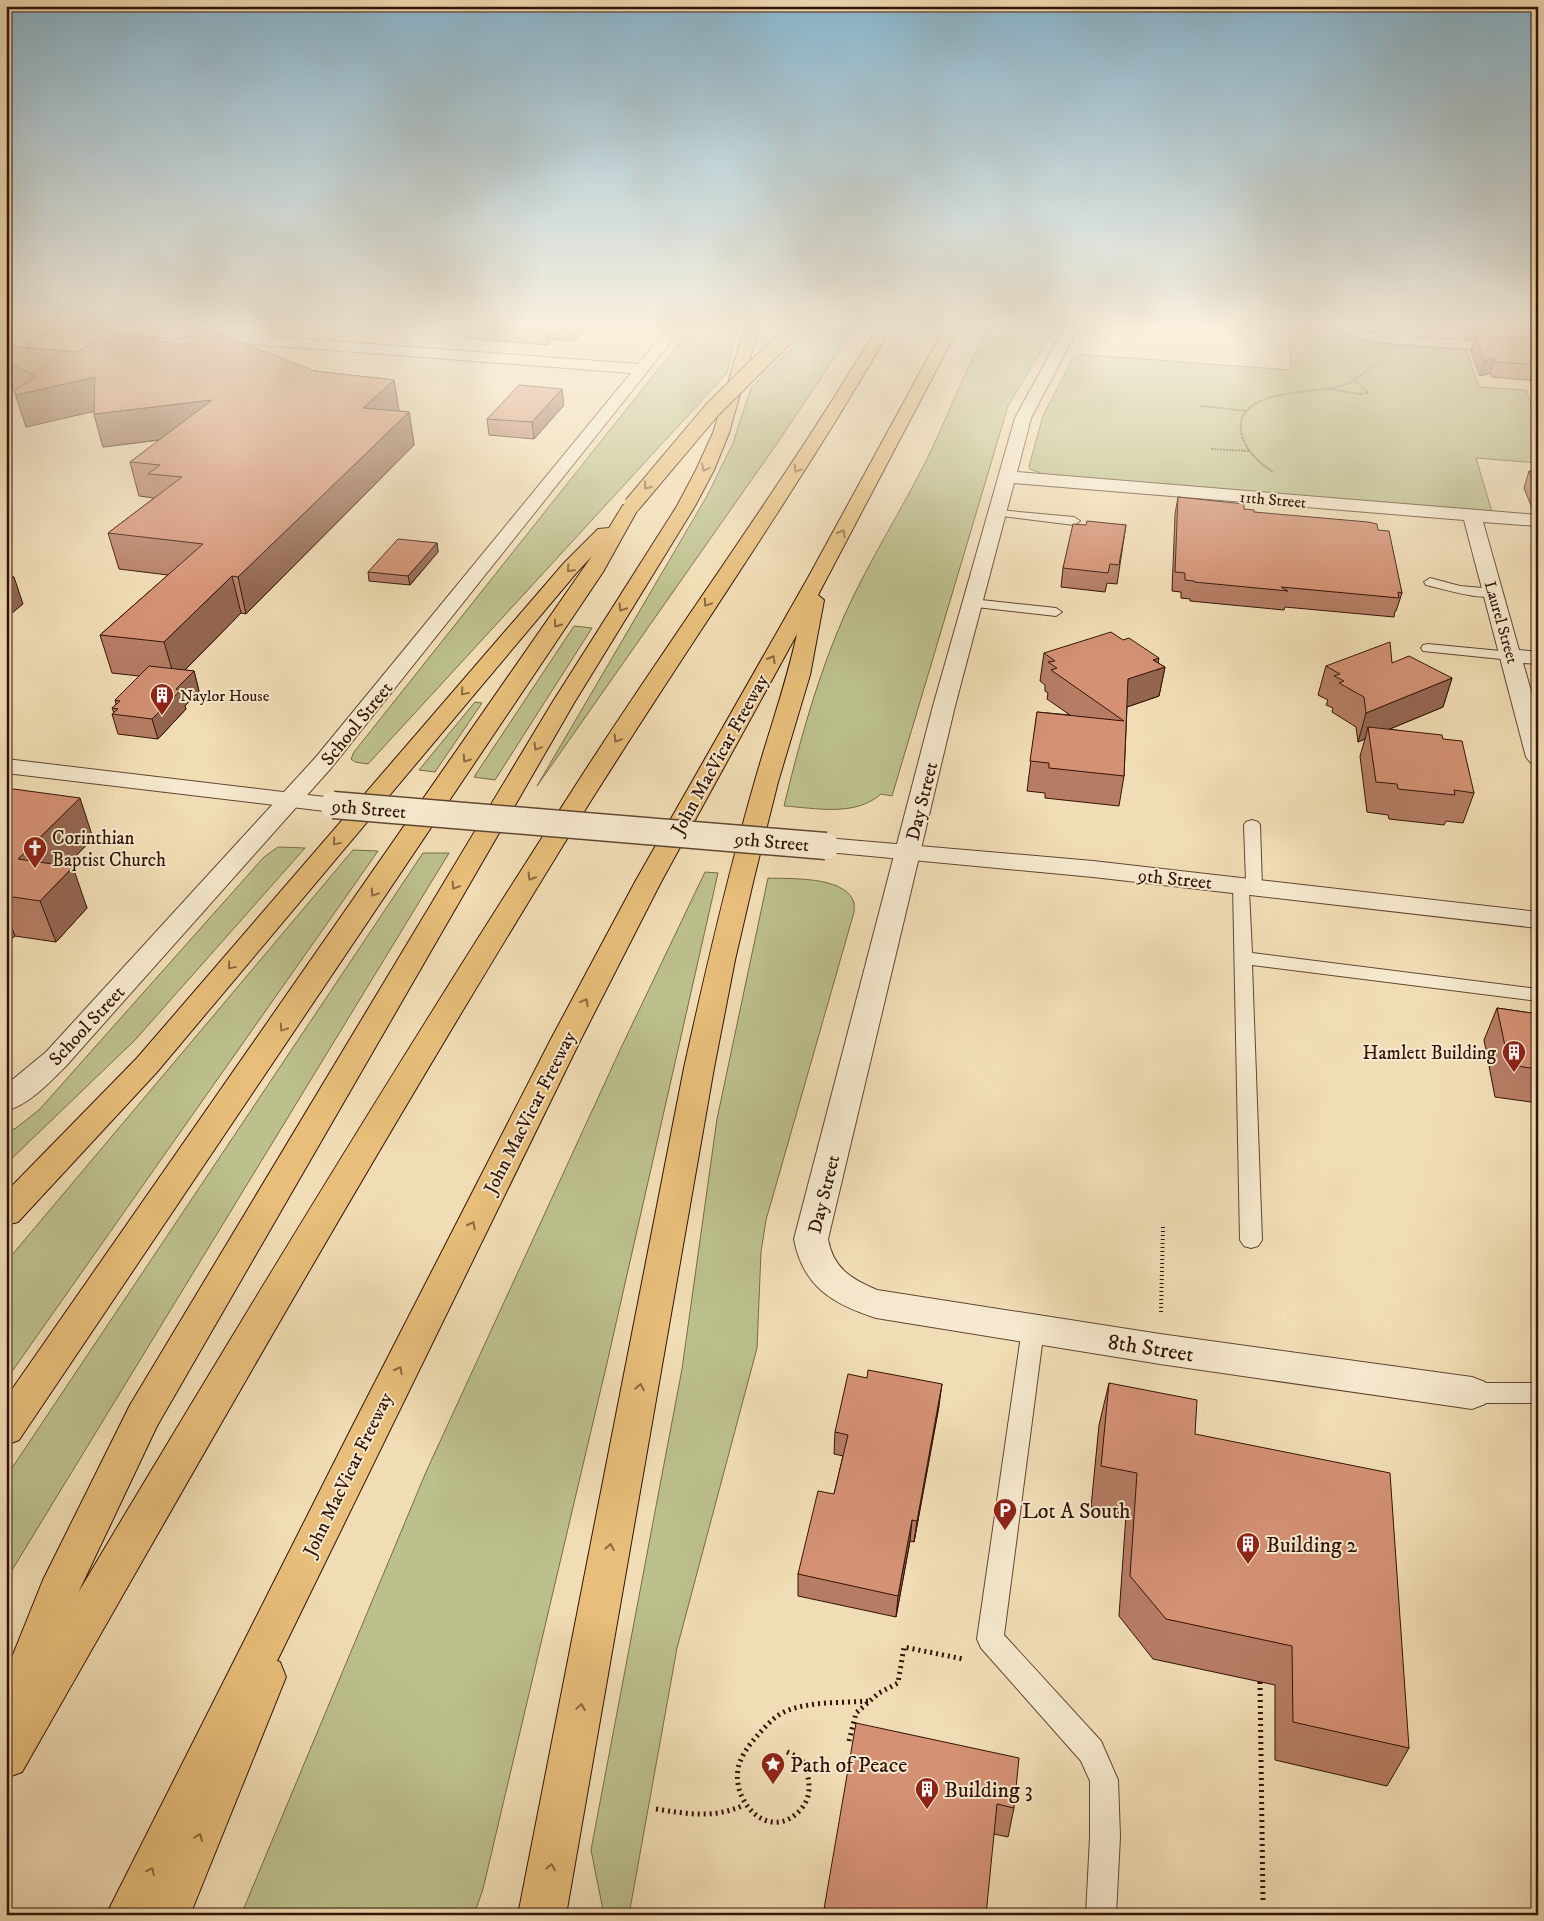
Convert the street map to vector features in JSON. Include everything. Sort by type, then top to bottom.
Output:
[{"type":"highway","points":[[6,1213],[147,1065],[571,567],[630,507],[673,452],[708,413]]},
{"type":"highway","points":[[6,1728],[57,1594],[143,1416],[553,720],[686,506],[705,470],[721,433],[727,413]]},
{"type":"highway","points":[[6,1756],[249,1340],[382,1118],[595,773],[833,413]]},
{"type":"highway","name":"John MacVicar Freeway","points":[[130,1915],[362,1445],[566,1039],[648,882],[819,576],[906,413]]},
{"type":"highway","points":[[6,1429],[594,572],[630,507]]},
{"type":"highway","points":[[542,1915],[699,1068],[721,960],[766,782],[799,675],[819,576]]},
{"type":"highway","points":[[166,1915],[362,1445]]},
{"type":"street","name":"School Street","points":[[6,1100],[29,1084],[56,1059],[291,800],[417,648],[606,413]]},
{"type":"street","name":"Day Street","points":[[835,1284],[820,1269],[812,1248],[811,1239],[972,603],[1026,413]]},
{"type":"street","name":"11th Street","points":[[1008,477],[1538,522]]},
{"type":"street","name":"Laurel Street","points":[[1472,516],[1538,757]]},
{"type":"street","points":[[1511,656],[1538,658]]},
{"type":"street","name":"9th Street","points":[[6,766],[333,805],[908,852],[1248,886],[1538,920]]},
{"type":"street","name":"8th Street","points":[[835,1284],[854,1297],[876,1304],[1033,1329],[1472,1393]]},
{"type":"lane","points":[[998,513],[1074,521]]},
{"type":"lane","points":[[1430,582],[1460,590],[1494,593]]},
{"type":"lane","points":[[972,603],[1056,612]]},
{"type":"lane","points":[[1428,648],[1511,656]]},
{"type":"lane","points":[[1251,1240],[1243,958],[1252,825]]},
{"type":"lane","points":[[1243,958],[1538,995]]},
{"type":"lane","points":[[1033,1329],[990,1639],[1091,1751],[1104,1780],[1105,1837],[1101,1915]]},
{"type":"lane","points":[[1472,1393],[1538,1393]]},
{"type":"path","points":[[1245,413],[1240,426],[1241,436],[1249,451],[1261,464],[1277,474]]},
{"type":"path","points":[[1211,450],[1249,451]]},
{"type":"path","points":[[1161,1312],[1163,1226]]},
{"type":"path","points":[[849,1741],[856,1713],[869,1701],[898,1683],[904,1647],[1019,1670]]},
{"type":"path","points":[[1260,1682],[1264,1904]]},
{"type":"path","points":[[787,1752],[802,1759],[810,1778],[810,1795],[800,1811],[787,1821],[774,1822],[759,1818],[744,1805],[738,1790],[738,1769],[748,1747],[772,1720],[788,1710],[822,1704],[869,1701]]},
{"type":"path","points":[[656,1810],[709,1816],[729,1813],[744,1805]]},
{"type":"green space","points":[[624,413],[691,413],[368,764],[355,762],[351,759],[354,752]]},
{"type":"green space","points":[[743,413],[798,413],[537,786],[707,496],[733,443]]},
{"type":"green space","points":[[948,413],[1006,413],[892,796],[881,794],[859,806],[847,808],[822,809],[784,806],[810,708],[835,637],[864,575],[927,459]]},
{"type":"green space","points":[[1045,413],[1535,413],[1538,420],[1538,463],[1476,458],[1492,512],[1046,475],[1030,469],[1029,466]]},
{"type":"green space","points":[[574,626],[592,628],[495,780],[474,777]]},
{"type":"green space","points":[[475,702],[482,703],[435,772],[419,770]]},
{"type":"green space","points":[[278,847],[305,848],[135,1040],[6,1164],[6,1132],[16,1128],[39,1110],[264,857]]},
{"type":"green space","points":[[353,850],[378,851],[6,1380],[6,1262]]},
{"type":"green space","points":[[423,853],[449,853],[6,1580],[6,1477]]},
{"type":"green space","points":[[705,872],[718,873],[607,1363],[483,1889],[474,1915],[241,1915],[426,1472],[620,1050]]},
{"type":"green space","points":[[768,878],[815,880],[838,887],[847,892],[853,900],[854,912],[766,1220],[761,1252],[757,1348],[677,1648],[629,1915],[604,1915],[591,1850],[682,1369],[717,1119]]},
{"type":"building","points":[[195,413],[408,413],[238,577],[232,576],[164,642],[100,635],[203,544],[108,533],[182,477],[148,474],[160,465],[130,462]]},
{"type":"building","points":[[493,413],[541,413],[532,422],[487,419]]},
{"type":"building","points":[[1529,471],[1538,472],[1538,491]]},
{"type":"building","points":[[1178,497],[1244,504],[1244,509],[1254,510],[1254,512],[1377,524],[1378,530],[1389,531],[1402,593],[1398,592],[1399,598],[1281,587],[1288,591],[1185,580],[1185,573],[1175,572]]},
{"type":"building","points":[[1087,521],[1126,525],[1119,565],[1110,564],[1108,573],[1063,568],[1073,524],[1086,525]]},
{"type":"building","points":[[398,539],[437,543],[408,576],[368,572]]},
{"type":"building","points":[[6,576],[14,577],[6,583]]},
{"type":"building","points":[[1111,632],[1123,640],[1129,638],[1159,658],[1153,660],[1165,667],[1128,679],[1124,776],[1049,768],[1049,763],[1030,761],[1037,712],[1124,721],[1051,670],[1057,668],[1048,662],[1055,661],[1044,653]]},
{"type":"building","points":[[1390,642],[1392,663],[1409,656],[1452,678],[1366,713],[1364,697],[1339,683],[1344,681],[1334,676],[1340,674],[1326,666]]},
{"type":"building","points":[[149,666],[194,671],[176,689],[181,690],[152,719],[112,714],[118,709],[112,708],[120,701],[115,700]]},
{"type":"building","points":[[1368,727],[1442,735],[1443,739],[1462,741],[1474,793],[1454,790],[1455,795],[1398,789],[1397,784],[1376,782]]},
{"type":"building","points":[[6,788],[80,798],[18,859],[73,867],[40,901],[6,896]]},
{"type":"building","points":[[1497,1008],[1538,1014],[1538,1069],[1509,1065]]},
{"type":"building","points":[[868,1370],[942,1384],[917,1521],[912,1520],[898,1596],[798,1574],[818,1491],[834,1494],[848,1435],[835,1432],[848,1374],[867,1378]]},
{"type":"building","name":"Building 2","points":[[1109,1383],[1197,1400],[1195,1434],[1390,1473],[1409,1748],[1293,1722],[1292,1646],[1166,1619],[1130,1576],[1137,1473],[1101,1466]]},
{"type":"building","name":"Building 3","points":[[856,1723],[1019,1758],[1014,1808],[997,1804],[986,1915],[823,1915]]},
{"type":"place","name":"Naylor House","points":[[162,716]]},
{"type":"place","name":"Corinthian Baptist Church","points":[[35,869]]},
{"type":"place","name":"Hamlett Building","points":[[1514,1073]]},
{"type":"place","name":"Lot A South","points":[[1005,1531]]},
{"type":"place","name":"Building 2","points":[[1248,1565]]},
{"type":"place","name":"Path of Peace","points":[[773,1785]]},
{"type":"place","name":"Building 3","points":[[927,1810]]}]
